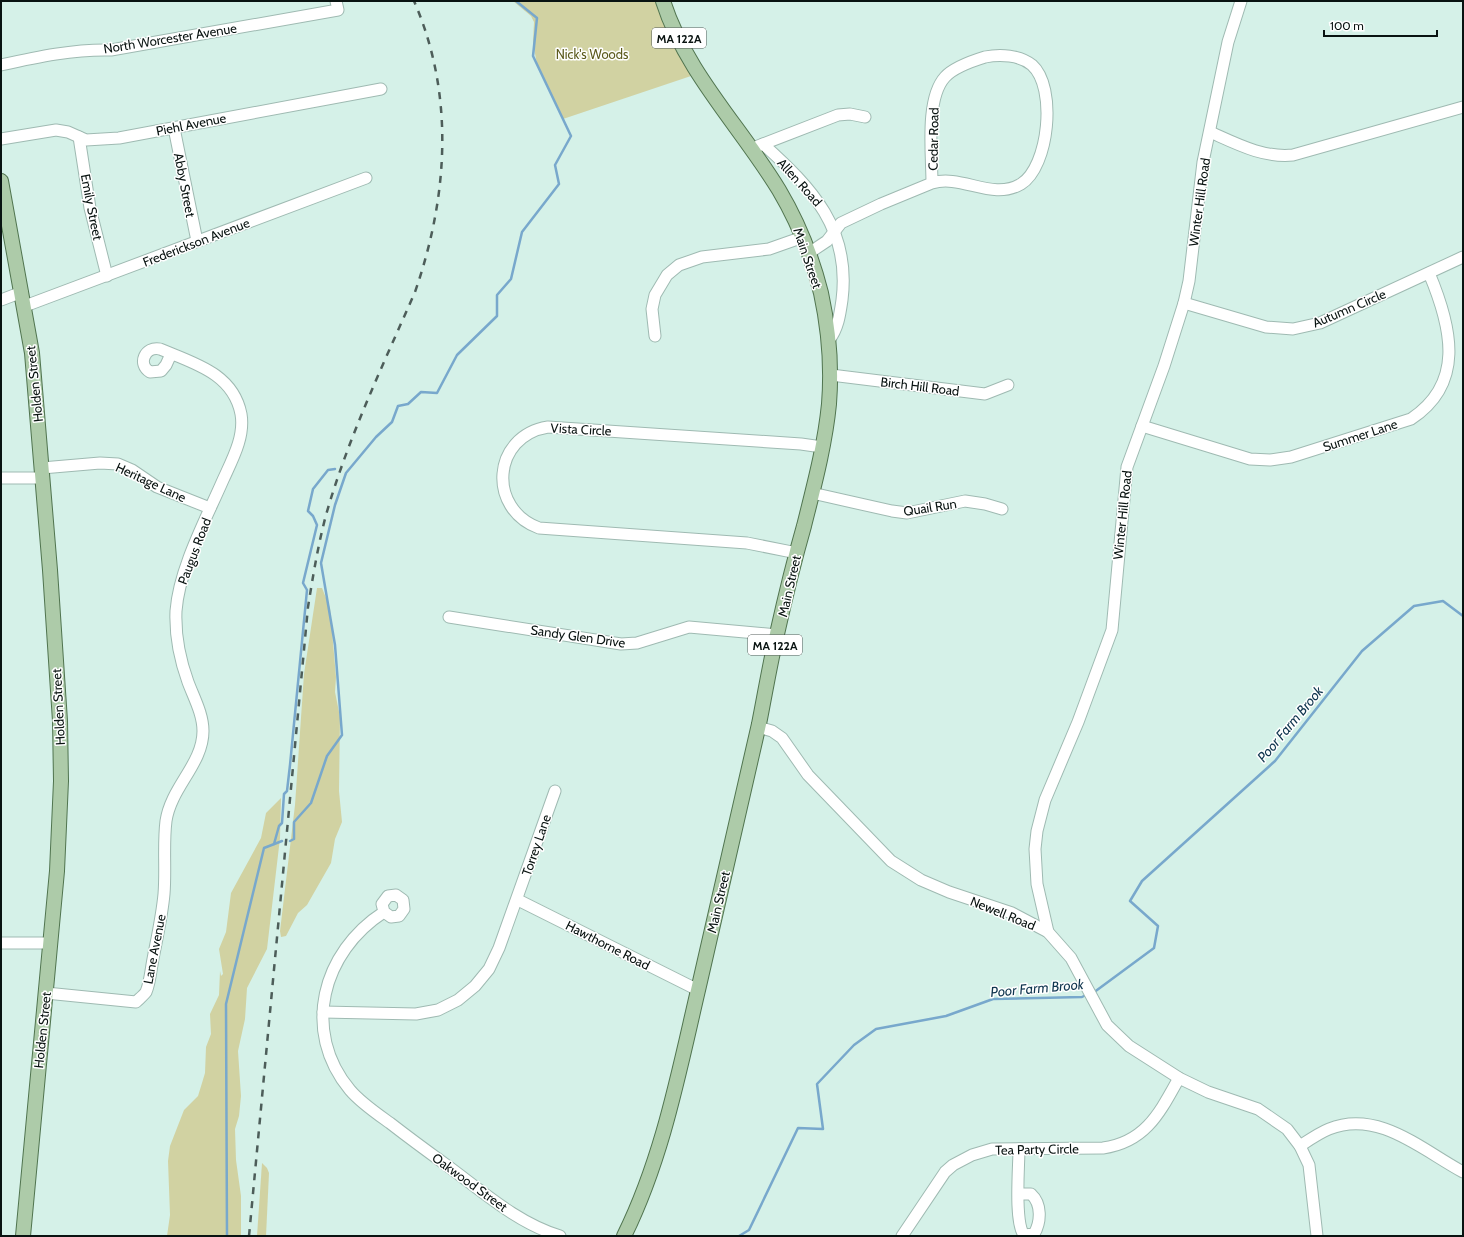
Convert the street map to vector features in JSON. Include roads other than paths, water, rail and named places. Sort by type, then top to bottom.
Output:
[{"type":"main road","name":"Main Street","points":[[624,1236],[644,1190],[665,1130],[758,727],[777,635],[812,493],[829,406],[831,375],[829,340],[821,295],[809,253],[802,237],[757,147],[698,74],[678,37],[663,1]]},
{"type":"main road","name":"Holden Street","points":[[1,181],[32,353],[42,473],[60,743],[58,848],[51,943],[23,1236]]},
{"type":"street","name":"Winter Hill Road","points":[[1048,932],[1037,884],[1035,849],[1037,831],[1046,800],[1111,636],[1115,612],[1117,568],[1128,462],[1164,366],[1184,303],[1189,281],[1203,162],[1228,42],[1241,1]]},
{"type":"street","name":"North Worcester Avenue","points":[[1,65],[80,51],[111,50],[337,6]]},
{"type":"street","name":"Cedar Road","points":[[809,253],[827,240],[841,223],[932,183],[950,181],[988,189],[1006,190],[1021,184],[1031,175],[1038,162],[1042,150],[1046,112],[1043,83],[1039,74],[1031,64],[1013,57],[987,57],[955,69],[943,79],[938,88],[933,109],[932,183]]},
{"type":"street","name":"Piehl Avenue","points":[[1,139],[56,130],[68,132],[86,140],[101,140],[174,128],[382,89]]},
{"type":"street","points":[[1210,132],[1259,153],[1276,156],[1293,155],[1463,107]]},
{"type":"street","points":[[757,147],[838,115],[850,114],[865,117]]},
{"type":"street","name":"Abby Street","points":[[174,128],[197,241]]},
{"type":"street","name":"Emily Street","points":[[79,137],[90,208],[107,276]]},
{"type":"street","name":"Allen Road","points":[[757,147],[790,169],[817,198],[829,217],[842,263],[843,294],[837,325],[829,340]]},
{"type":"street","name":"Frederickson Avenue","points":[[1,300],[23,299],[107,276],[366,178]]},
{"type":"street","points":[[655,336],[652,309],[655,295],[667,275],[679,265],[702,257],[769,249],[802,237]]},
{"type":"street","name":"Autumn Circle","points":[[1184,303],[1266,327],[1293,329],[1320,322],[1463,257]]},
{"type":"street","name":"Summer Lane","points":[[1142,426],[1250,459],[1277,460],[1411,419],[1429,411],[1441,402],[1450,390],[1459,363],[1458,346],[1454,330],[1428,273]]},
{"type":"street","name":"Paugus Road","points":[[165,850],[166,824],[171,802],[197,756],[202,739],[201,714],[182,662],[176,619],[181,582],[240,437],[242,425],[239,406],[231,389],[218,376],[171,354]]},
{"type":"street","name":"Birch Hill Road","points":[[831,375],[985,394],[1008,385]]},
{"type":"street","name":"Vista Circle","points":[[797,553],[747,542],[540,528],[524,520],[509,504],[503,483],[504,465],[511,449],[520,440],[535,430],[548,427],[801,444],[822,447]]},
{"type":"street","name":"Heritage Lane","points":[[1,478],[100,463],[118,464],[132,470],[151,484],[210,508]]},
{"type":"street","name":"Quail Run","points":[[812,493],[907,513],[965,501],[985,504],[1002,509]]},
{"type":"street","name":"Sandy Glen Drive","points":[[450,617],[622,644],[637,643],[689,627],[777,635]]},
{"type":"street","name":"Newell Road","points":[[758,727],[772,731],[782,738],[808,775],[891,861],[928,883],[1018,916],[1048,932],[1071,958],[1107,1026],[1118,1037],[1179,1078],[1208,1092],[1258,1109],[1278,1122],[1300,1146],[1310,1170],[1317,1236]]},
{"type":"street","name":"Torrey Lane","points":[[323,1012],[427,1013],[454,1003],[475,986],[489,969],[499,948],[518,900],[555,791]]},
{"type":"street","name":"Lane Avenue","points":[[46,994],[136,1002],[146,992],[160,926],[164,894],[165,850]]},
{"type":"street","name":"Hawthorne Road","points":[[518,900],[698,990]]},
{"type":"street","name":"Oakwood Street","points":[[384,912],[357,934],[337,961],[326,986],[323,1012],[324,1028],[328,1047],[338,1071],[358,1098],[503,1208],[532,1225],[560,1236]]},
{"type":"street","points":[[1,943],[51,943]]},
{"type":"street","name":"Tea Party Circle","points":[[902,1236],[938,1181],[953,1165],[985,1150],[1103,1148],[1128,1141],[1151,1125],[1161,1111],[1179,1078]]},
{"type":"street","points":[[1300,1146],[1330,1129],[1356,1123],[1369,1123],[1388,1129],[1463,1172]]},
{"type":"street","points":[[1018,1194],[1019,1149]]},
{"type":"waterway","points":[[290,841],[294,839],[294,822],[311,803],[327,756],[342,735],[335,645],[321,563],[335,505],[346,473],[376,437],[392,422],[398,406],[408,404],[421,392],[437,393],[457,355],[497,316],[497,295],[511,279],[522,232],[559,184],[555,165],[571,136],[533,56],[537,18],[516,1]]},
{"type":"waterway","points":[[274,844],[279,826],[282,823],[284,794],[287,791],[290,765],[307,590],[303,583],[317,525],[313,516],[308,511],[313,489],[328,470],[335,469]]},
{"type":"waterway","name":"Poor Farm Brook","points":[[1093,993],[1154,948],[1158,926],[1130,901],[1142,881],[1275,761],[1362,651],[1414,606],[1443,601],[1463,616]]},
{"type":"waterway","points":[[227,1236],[226,1004],[264,848],[282,841]]},
{"type":"waterway","name":"Poor Farm Brook","points":[[739,1236],[749,1230],[798,1128],[823,1129],[817,1084],[854,1045],[876,1029],[946,1016],[993,999],[1082,997],[1086,995]]},
{"type":"railway","points":[[249,1236],[308,607],[316,561],[326,515],[355,430],[415,292],[435,220],[440,183],[442,146],[441,109],[436,73],[427,37],[414,1]]},
{"type":"park label","name":"Nick's Woods","points":[[592,54]]}]
